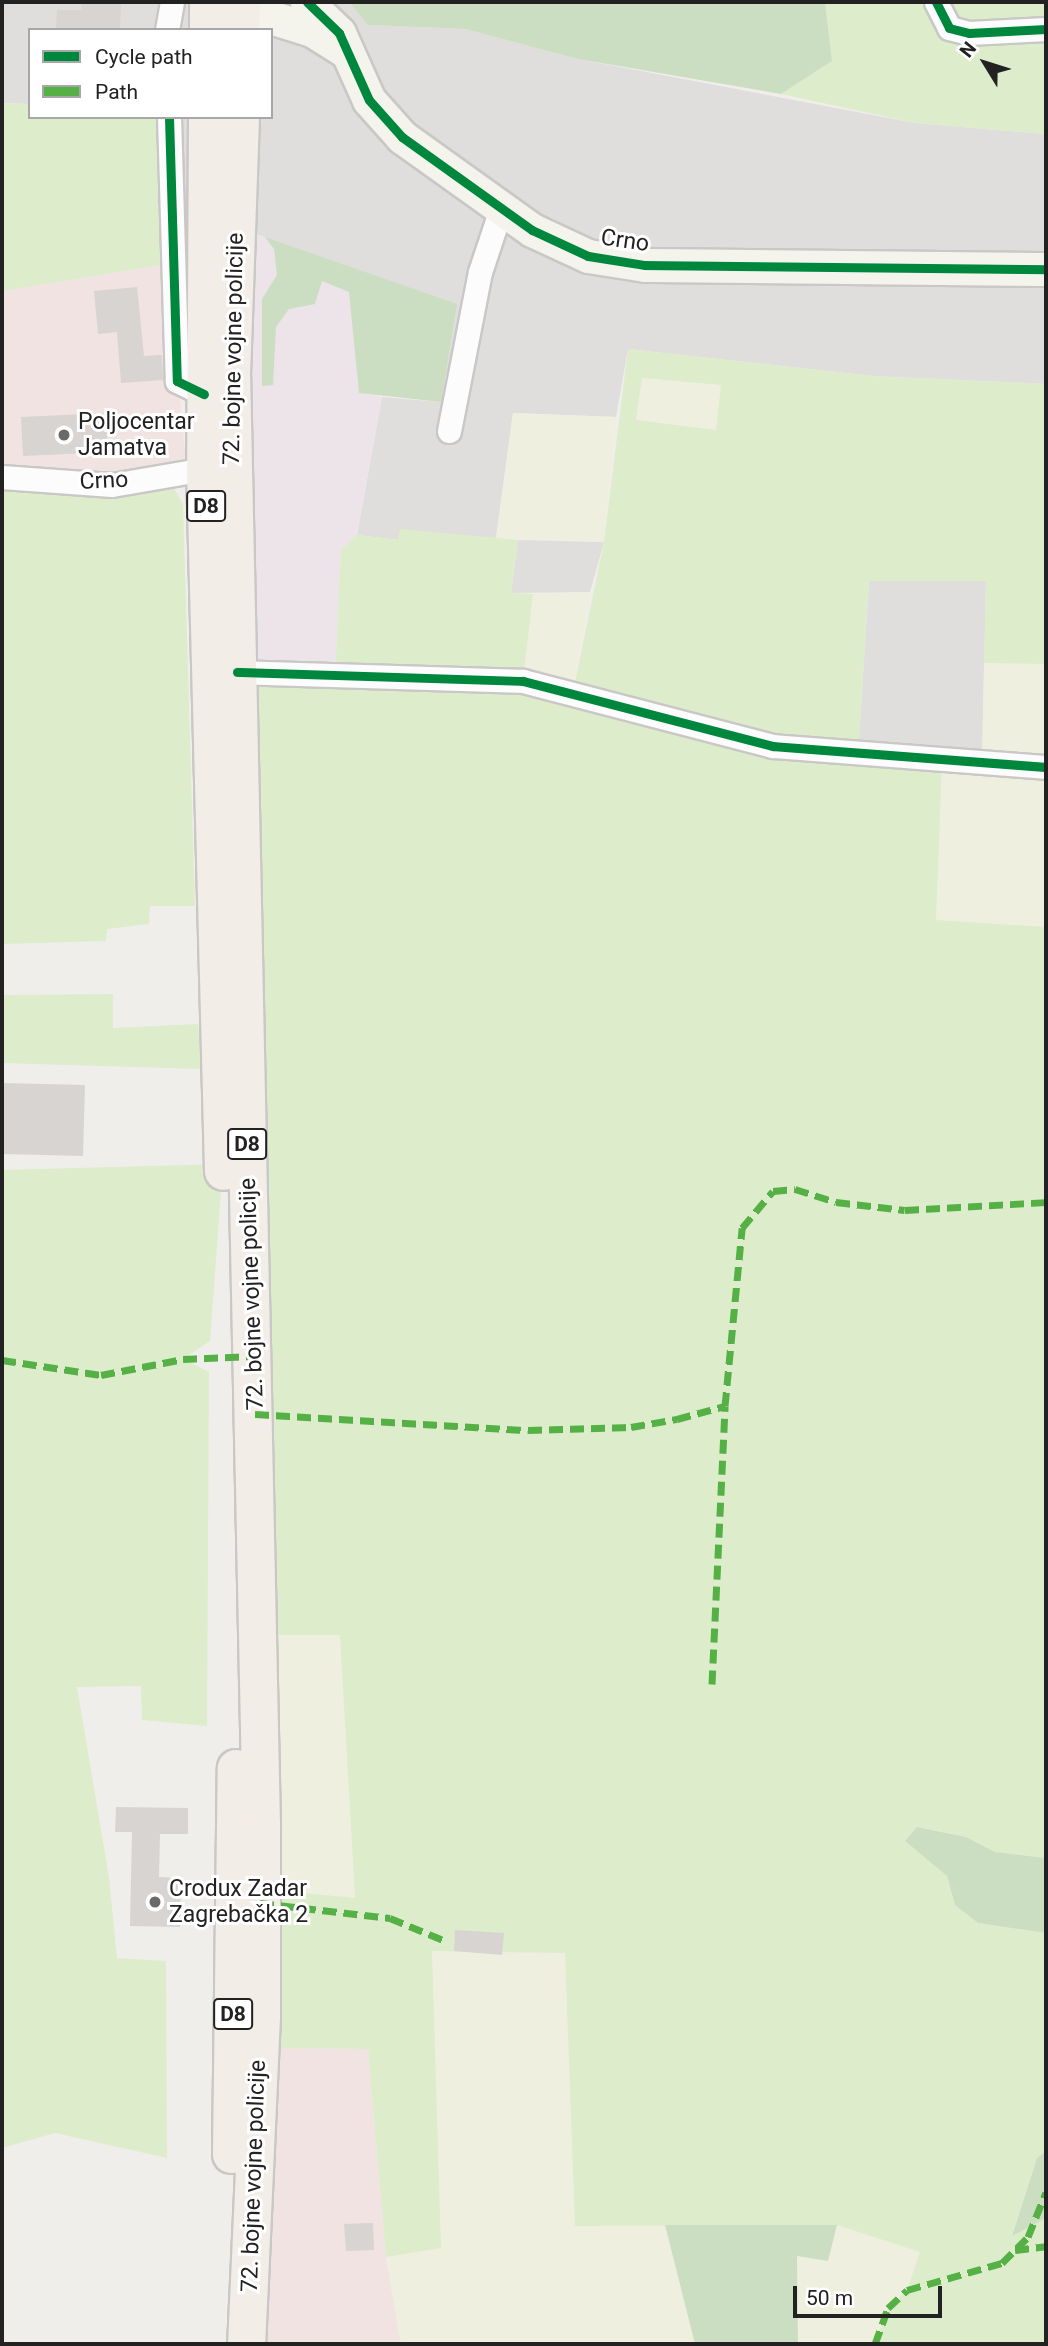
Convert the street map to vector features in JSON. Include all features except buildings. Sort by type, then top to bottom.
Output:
[{"type":"main road","points":[[210,28],[230,9]]},
{"type":"main road","name":"72. bojne vojne policije","points":[[207,119],[205,469],[237,1684],[225,2344]]},
{"type":"main road","name":"72. bojne vojne policije","points":[[240,119],[231,370],[261,1824],[261,2016],[246,2344]]},
{"type":"street","points":[[167,28],[172,2]]},
{"type":"street","points":[[936,2],[949,28],[969,33],[1046,29]]},
{"type":"street","name":"Crno","points":[[230,9],[292,23],[326,16],[349,53],[369,100],[384,119],[501,209],[588,256],[645,265],[1046,268]]},
{"type":"street","points":[[169,119],[177,381],[204,394]]},
{"type":"street","points":[[449,431],[480,272],[501,209]]},
{"type":"street","name":"Crno","points":[[2,477],[112,485],[205,469]]},
{"type":"street","points":[[237,672],[523,681],[773,746],[1046,767]]},
{"type":"shaded area","points":[[2,2],[349,2],[369,25],[465,29],[578,59],[915,123],[1046,134],[1046,384],[873,376],[628,349],[616,417],[513,413],[496,538],[402,532],[398,540],[357,535],[382,397],[441,402],[265,237],[157,204],[159,119],[273,119],[273,28],[28,28],[28,104],[2,103]]},
{"type":"shaded area","points":[[255,234],[348,266],[359,392],[382,397],[357,535],[341,550],[335,675],[248,672],[246,427]]},
{"type":"shaded area","points":[[167,264],[187,472],[2,477],[2,291]]},
{"type":"shaded area","points":[[518,540],[604,542],[590,592],[511,593]]},
{"type":"shaded area","points":[[869,581],[986,581],[982,764],[858,755]]},
{"type":"shaded area","points":[[274,2048],[368,2049],[386,2257],[401,2344],[257,2344]]},
{"type":"green space","points":[[349,2],[825,2],[832,61],[781,94],[578,59],[465,29],[368,25]]},
{"type":"green space","points":[[825,2],[1046,2],[1046,134],[915,123],[781,94],[832,61]]},
{"type":"green space","points":[[2,103],[28,104],[28,119],[159,119],[157,204],[167,264],[2,291]]},
{"type":"green space","points":[[265,237],[457,304],[441,402],[359,393],[349,292],[322,281],[315,304],[289,309],[276,327],[273,385],[262,386],[262,299],[277,275],[274,249]]},
{"type":"green space","points":[[628,349],[873,376],[1046,384],[1046,664],[984,663],[986,581],[869,581],[858,755],[942,763],[936,920],[1046,927],[1046,1858],[995,1852],[966,1837],[918,1827],[905,1841],[947,1876],[955,1905],[978,1923],[1046,1933],[1046,2151],[1037,2158],[1012,2235],[1046,2218],[1046,2344],[875,2344],[888,2308],[907,2290],[920,2252],[837,2225],[575,2226],[565,1953],[432,1951],[441,2248],[386,2257],[368,2049],[274,2048],[272,1890],[355,1898],[340,1635],[272,1635],[248,672],[335,675],[341,550],[357,535],[398,540],[400,529],[518,540],[511,593],[533,594],[523,680],[573,692],[604,542]],"holes":[[[642,378],[721,385],[716,430],[636,420]]]},
{"type":"green space","points":[[642,378],[721,385],[716,430],[636,420]]},
{"type":"green space","points":[[513,413],[616,417],[604,542],[496,538]]},
{"type":"green space","points":[[166,474],[183,504],[195,906],[150,906],[149,924],[107,929],[106,941],[2,944],[2,477]]},
{"type":"green space","points":[[590,592],[573,692],[523,681],[533,594]]},
{"type":"green space","points":[[984,663],[1046,664],[1046,927],[935,920],[942,763],[982,763]]},
{"type":"green space","points":[[113,994],[113,1028],[198,1024],[201,1069],[2,1063],[2,995]]},
{"type":"green space","points":[[223,1164],[210,1341],[183,1359],[209,1372],[207,1726],[142,1720],[141,1686],[77,1687],[109,1877],[117,1958],[166,1961],[167,2158],[55,2133],[2,2148],[2,1170]]},
{"type":"green space","points":[[340,1634],[355,1899],[272,1890],[272,1635]]},
{"type":"green space","points":[[917,1827],[966,1837],[995,1852],[1046,1858],[1046,1933],[978,1923],[955,1905],[947,1876],[905,1841]]},
{"type":"green space","points":[[431,1951],[565,1953],[575,2226],[665,2225],[695,2344],[401,2344],[386,2257],[441,2247]]},
{"type":"green space","points":[[1046,2151],[1046,2218],[1012,2236],[1037,2158]]},
{"type":"green space","points":[[665,2225],[837,2225],[828,2261],[797,2256],[798,2344],[695,2344]]},
{"type":"green space","points":[[837,2225],[920,2251],[907,2290],[888,2308],[875,2344],[798,2344],[797,2256],[828,2261]]},
{"type":"marked path","points":[[255,1414],[528,1430],[631,1427],[677,1419],[725,1406],[742,1228],[773,1191],[795,1189],[836,1202],[905,1210],[1046,1202]]},
{"type":"marked path","points":[[2,1360],[101,1375],[183,1359],[254,1356]]},
{"type":"marked path","points":[[712,1684],[725,1406]]},
{"type":"marked path","points":[[260,1903],[390,1918],[443,1940]]},
{"type":"marked path","points":[[875,2344],[888,2308],[907,2290],[1002,2263],[1028,2237],[1046,2192]]},
{"type":"marked path","points":[[1015,2250],[1046,2246]]},
{"type":"cycle path","points":[[307,2],[339,33],[369,100],[402,137],[532,230],[588,256],[645,265],[1046,269]]},
{"type":"cycle path","points":[[936,2],[949,28],[969,33],[1046,29]]},
{"type":"cycle path","points":[[169,119],[177,381],[204,394]]},
{"type":"cycle path","points":[[237,672],[523,681],[773,746],[1046,767]]},
{"type":"place","name":"Poljocentar Jamatva","points":[[64,435]]},
{"type":"place","name":"Crodux Zadar Zagrebačka 2","points":[[155,1902]]}]
